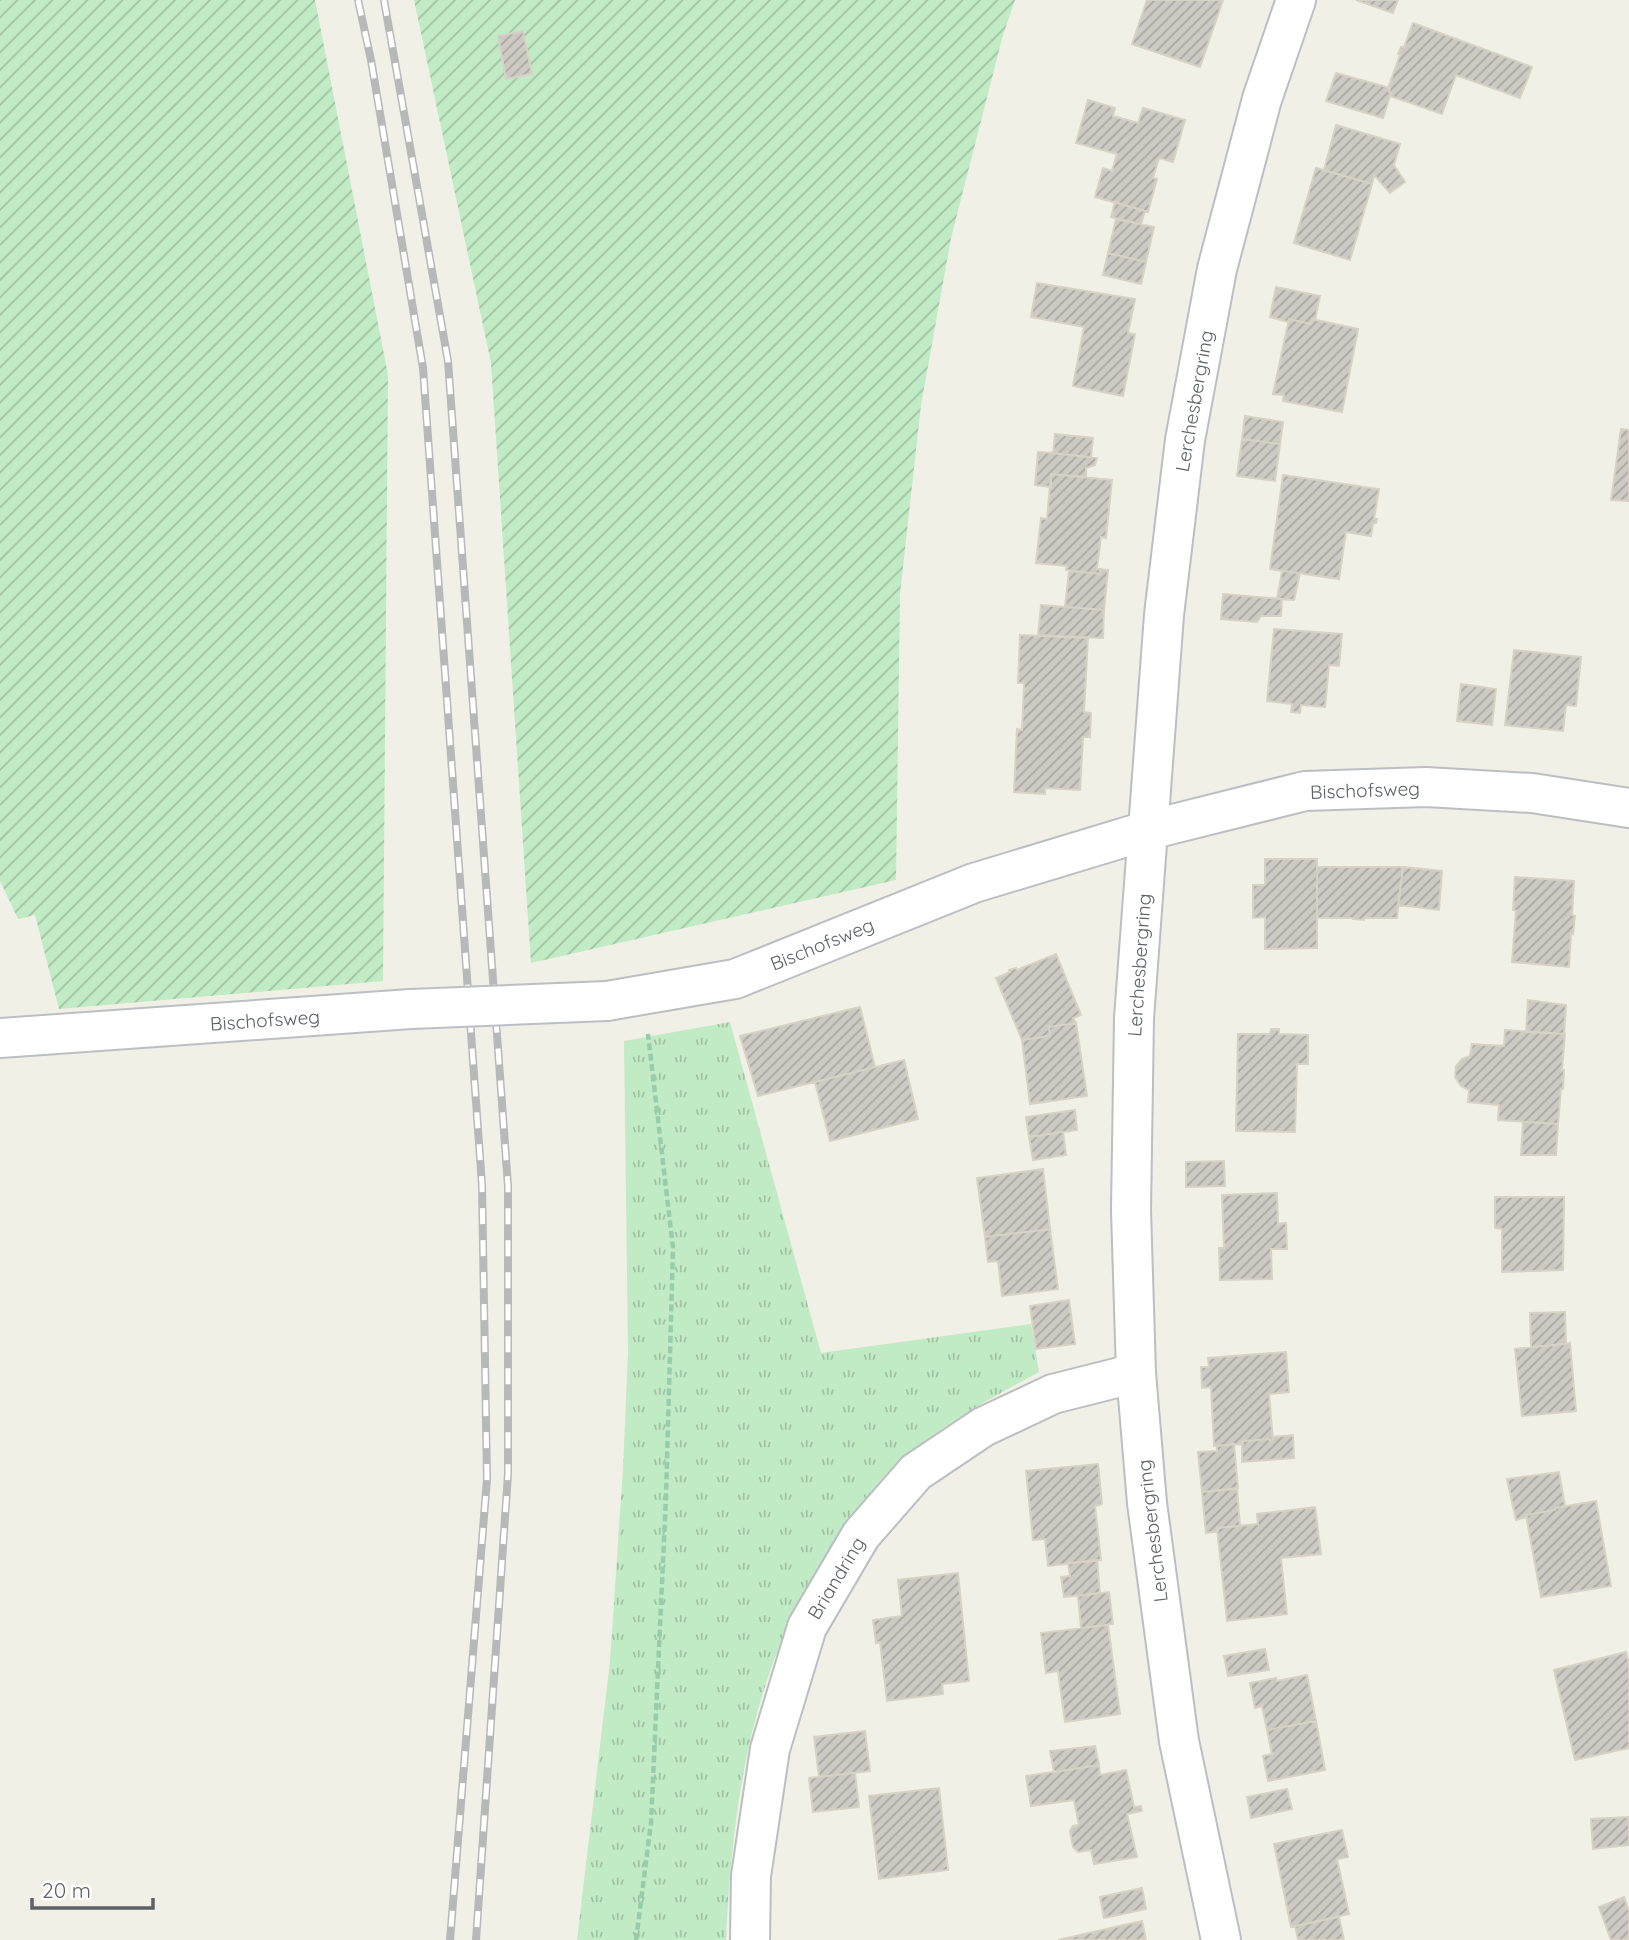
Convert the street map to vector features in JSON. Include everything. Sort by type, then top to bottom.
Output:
[{"type":"street","name":"Lerchesbergring","points":[[1221,1940],[1179,1741],[1147,1503],[1136,1373],[1131,1210],[1134,1018],[1164,615],[1185,440],[1217,269],[1262,99],[1296,0]]},
{"type":"street","name":"Bischofsweg","points":[[0,1038],[625,997],[734,979],[974,883],[1149,830],[1305,791],[1426,787],[1532,793],[1629,808]]},
{"type":"street","name":"Briandring","points":[[750,1940],[751,1876],[770,1749],[807,1627],[861,1535],[916,1472],[983,1427],[1053,1394],[1136,1373]]},
{"type":"path","points":[[625,997],[673,1248],[666,1496],[651,1823],[636,1940]]},
{"type":"green space","points":[[0,0],[315,0],[388,375],[383,981],[59,1009],[35,915],[18,919],[0,881]]},
{"type":"green space","points":[[414,0],[1015,0],[1003,35],[951,238],[921,405],[900,594],[896,880],[531,963],[491,363]]},
{"type":"green space","points":[[730,1022],[821,1353],[1031,1324],[1039,1372],[958,1418],[901,1461],[870,1495],[852,1520],[801,1602],[773,1663],[745,1765],[734,1835],[726,1940],[577,1940],[610,1661],[623,1468],[628,1353],[624,1041]]},
{"type":"building","points":[[1147,0],[1223,0],[1200,67],[1132,44]]},
{"type":"building","points":[[1356,0],[1398,0],[1393,13]]},
{"type":"building","points":[[1413,23],[1532,67],[1520,98],[1456,75],[1442,114],[1390,96],[1388,88],[1400,55],[1398,54],[1401,47],[1404,47]]},
{"type":"building","points":[[523,31],[532,74],[506,79],[498,36]]},
{"type":"building","points":[[1336,73],[1390,88],[1391,93],[1383,118],[1326,101]]},
{"type":"building","points":[[1088,100],[1115,108],[1113,116],[1138,123],[1143,108],[1185,120],[1173,162],[1159,158],[1153,178],[1157,179],[1148,212],[1095,197],[1103,168],[1112,171],[1117,154],[1076,143]]},
{"type":"building","points":[[1336,125],[1400,144],[1394,165],[1405,182],[1390,193],[1374,175],[1372,184],[1324,170]]},
{"type":"building","points":[[1316,168],[1372,184],[1350,260],[1294,243]]},
{"type":"building","points":[[1115,202],[1145,211],[1141,224],[1111,217]]},
{"type":"building","points":[[1116,219],[1154,227],[1146,262],[1108,253]]},
{"type":"building","points":[[1108,253],[1146,262],[1141,284],[1103,275]]},
{"type":"building","points":[[1037,283],[1135,299],[1128,333],[1135,334],[1123,396],[1073,386],[1084,327],[1031,317]]},
{"type":"building","points":[[1276,287],[1320,296],[1315,320],[1312,319],[1311,324],[1270,317]]},
{"type":"building","points":[[1289,319],[1311,324],[1312,319],[1358,329],[1342,412],[1283,401],[1284,395],[1273,394]]},
{"type":"building","points":[[1245,416],[1283,422],[1280,444],[1242,439]]},
{"type":"building","points":[[1621,429],[1629,430],[1629,501],[1611,500]]},
{"type":"building","points":[[1055,434],[1093,438],[1091,457],[1053,453]]},
{"type":"building","points":[[1242,439],[1280,444],[1275,481],[1237,476]]},
{"type":"building","points":[[1038,452],[1097,458],[1095,465],[1086,468],[1086,477],[1051,474],[1051,487],[1035,485]]},
{"type":"building","points":[[1051,474],[1112,480],[1106,538],[1101,537],[1097,569],[1100,569],[1100,574],[1066,570],[1067,566],[1036,563],[1041,518],[1047,519]]},
{"type":"building","points":[[1283,475],[1379,489],[1374,519],[1377,519],[1376,523],[1373,523],[1371,536],[1346,532],[1339,579],[1270,569]]},
{"type":"building","points":[[1100,569],[1108,570],[1104,610],[1065,607],[1069,571],[1100,574]]},
{"type":"building","points":[[1282,571],[1300,573],[1294,600],[1277,599]]},
{"type":"building","points":[[1223,594],[1282,599],[1281,616],[1261,616],[1257,622],[1221,619]]},
{"type":"building","points":[[1041,605],[1104,610],[1103,638],[1038,635]]},
{"type":"building","points":[[1274,629],[1342,634],[1339,666],[1329,665],[1325,707],[1301,705],[1300,713],[1291,712],[1292,704],[1267,701]]},
{"type":"building","points":[[1020,635],[1088,638],[1084,712],[1091,713],[1090,737],[1083,737],[1080,790],[1045,788],[1045,794],[1014,792],[1017,729],[1022,730],[1024,683],[1018,683]]},
{"type":"building","points":[[1514,650],[1581,657],[1576,706],[1566,705],[1563,731],[1505,725]]},
{"type":"building","points":[[1461,684],[1496,689],[1492,725],[1457,721]]},
{"type":"building","points":[[1265,859],[1317,859],[1317,948],[1265,949],[1265,917],[1253,918],[1253,885],[1265,885]]},
{"type":"building","points":[[1317,867],[1403,867],[1397,918],[1317,918]]},
{"type":"building","points":[[1403,867],[1442,871],[1439,910],[1398,905]]},
{"type":"building","points":[[1515,877],[1574,881],[1572,915],[1575,916],[1569,967],[1512,962],[1516,911],[1513,910]]},
{"type":"building","points":[[1056,954],[1081,1015],[1073,1018],[1076,1023],[1049,1027],[1050,1036],[1022,1040],[996,978],[1010,972],[1009,970],[1017,970]]},
{"type":"building","points":[[1528,1000],[1566,1005],[1564,1034],[1526,1032]]},
{"type":"building","points":[[860,1007],[875,1067],[758,1096],[740,1036]]},
{"type":"building","points":[[1076,1023],[1087,1096],[1030,1104],[1022,1040],[1050,1036],[1049,1027]]},
{"type":"building","points":[[1271,1029],[1279,1029],[1279,1034],[1308,1035],[1308,1064],[1297,1064],[1295,1132],[1236,1131],[1238,1034],[1270,1034]]},
{"type":"building","points":[[1505,1030],[1565,1034],[1563,1089],[1558,1124],[1498,1120],[1499,1105],[1468,1102],[1469,1090],[1461,1086],[1455,1077],[1456,1066],[1462,1059],[1470,1056],[1472,1044],[1504,1046]]},
{"type":"building","points":[[904,1060],[918,1119],[830,1141],[815,1082]]},
{"type":"building","points":[[1075,1110],[1077,1130],[1029,1137],[1026,1117]]},
{"type":"building","points":[[1523,1122],[1558,1124],[1556,1155],[1521,1155]]},
{"type":"building","points":[[1063,1132],[1066,1155],[1033,1160],[1029,1137]]},
{"type":"building","points":[[1224,1161],[1225,1186],[1186,1187],[1186,1162]]},
{"type":"building","points":[[1043,1169],[1050,1229],[985,1237],[977,1178]]},
{"type":"building","points":[[1277,1193],[1278,1224],[1286,1223],[1287,1249],[1271,1249],[1272,1279],[1220,1280],[1219,1248],[1224,1248],[1222,1195]]},
{"type":"building","points":[[1495,1197],[1564,1197],[1563,1270],[1502,1272],[1502,1229],[1495,1228]]},
{"type":"building","points":[[1050,1229],[1058,1289],[1002,1296],[998,1261],[988,1262],[985,1237]]},
{"type":"building","points":[[1069,1300],[1075,1344],[1036,1349],[1030,1306]]},
{"type":"building","points":[[1565,1312],[1566,1344],[1531,1347],[1530,1313]]},
{"type":"building","points":[[1570,1343],[1576,1411],[1522,1416],[1515,1349]]},
{"type":"building","points":[[1286,1352],[1289,1392],[1269,1394],[1273,1441],[1242,1441],[1243,1444],[1214,1446],[1211,1387],[1202,1388],[1201,1367],[1209,1367],[1208,1358]]},
{"type":"building","points":[[1293,1435],[1294,1458],[1242,1462],[1242,1441],[1270,1439],[1270,1442],[1273,1441],[1272,1437]]},
{"type":"building","points":[[1234,1444],[1238,1488],[1202,1492],[1198,1452],[1217,1451],[1217,1446]]},
{"type":"building","points":[[1098,1464],[1102,1504],[1095,1506],[1101,1560],[1048,1566],[1045,1539],[1033,1540],[1026,1471]]},
{"type":"building","points":[[1559,1472],[1565,1506],[1516,1520],[1507,1479]]},
{"type":"building","points":[[1237,1489],[1240,1526],[1217,1528],[1218,1531],[1206,1533],[1202,1492]]},
{"type":"building","points":[[1596,1501],[1611,1586],[1541,1597],[1526,1515]]},
{"type":"building","points":[[1315,1507],[1321,1554],[1281,1558],[1287,1614],[1227,1621],[1217,1528],[1258,1524],[1257,1514]]},
{"type":"building","points":[[1097,1560],[1100,1593],[1064,1597],[1061,1577],[1070,1576],[1068,1563]]},
{"type":"building","points":[[958,1573],[969,1681],[942,1684],[943,1694],[887,1701],[880,1642],[876,1643],[873,1620],[902,1616],[898,1580]]},
{"type":"building","points":[[1109,1592],[1113,1624],[1081,1628],[1078,1596]]},
{"type":"building","points":[[1108,1625],[1120,1714],[1065,1722],[1058,1671],[1046,1673],[1041,1633]]},
{"type":"building","points":[[1265,1649],[1269,1670],[1228,1676],[1224,1656]]},
{"type":"building","points":[[1626,1652],[1629,1664],[1629,1748],[1575,1760],[1554,1670]]},
{"type":"building","points":[[1307,1675],[1316,1721],[1267,1730],[1262,1706],[1255,1708],[1250,1683]]},
{"type":"building","points":[[1316,1721],[1325,1770],[1268,1781],[1263,1756],[1272,1754],[1267,1730]]},
{"type":"building","points":[[865,1731],[870,1771],[819,1777],[814,1737]]},
{"type":"building","points":[[1095,1746],[1099,1765],[1054,1772],[1050,1751]]},
{"type":"building","points":[[1099,1765],[1100,1775],[1126,1770],[1134,1807],[1141,1806],[1142,1811],[1127,1814],[1137,1857],[1094,1864],[1091,1850],[1078,1852],[1073,1847],[1070,1831],[1073,1826],[1079,1825],[1074,1800],[1031,1806],[1026,1776]]},
{"type":"building","points":[[855,1773],[859,1807],[813,1812],[809,1778]]},
{"type":"building","points":[[939,1788],[948,1870],[879,1879],[869,1796]]},
{"type":"building","points":[[1287,1789],[1292,1809],[1251,1818],[1247,1797]]},
{"type":"building","points":[[1629,1817],[1629,1845],[1593,1849],[1591,1819]]},
{"type":"building","points":[[1342,1830],[1348,1857],[1337,1859],[1349,1914],[1291,1927],[1274,1844]]},
{"type":"building","points":[[1142,1888],[1146,1909],[1104,1918],[1100,1897]]},
{"type":"building","points":[[1624,1897],[1629,1911],[1629,1940],[1611,1940],[1599,1907]]},
{"type":"building","points":[[1339,1917],[1344,1940],[1298,1940],[1295,1926]]},
{"type":"building","points":[[1142,1921],[1146,1940],[1058,1940]]},
{"type":"railway","points":[[358,0],[371,60],[423,368],[482,1185],[487,1479],[450,1940]]},
{"type":"railway","points":[[384,0],[448,361],[508,1186],[508,1474],[476,1940]]}]
